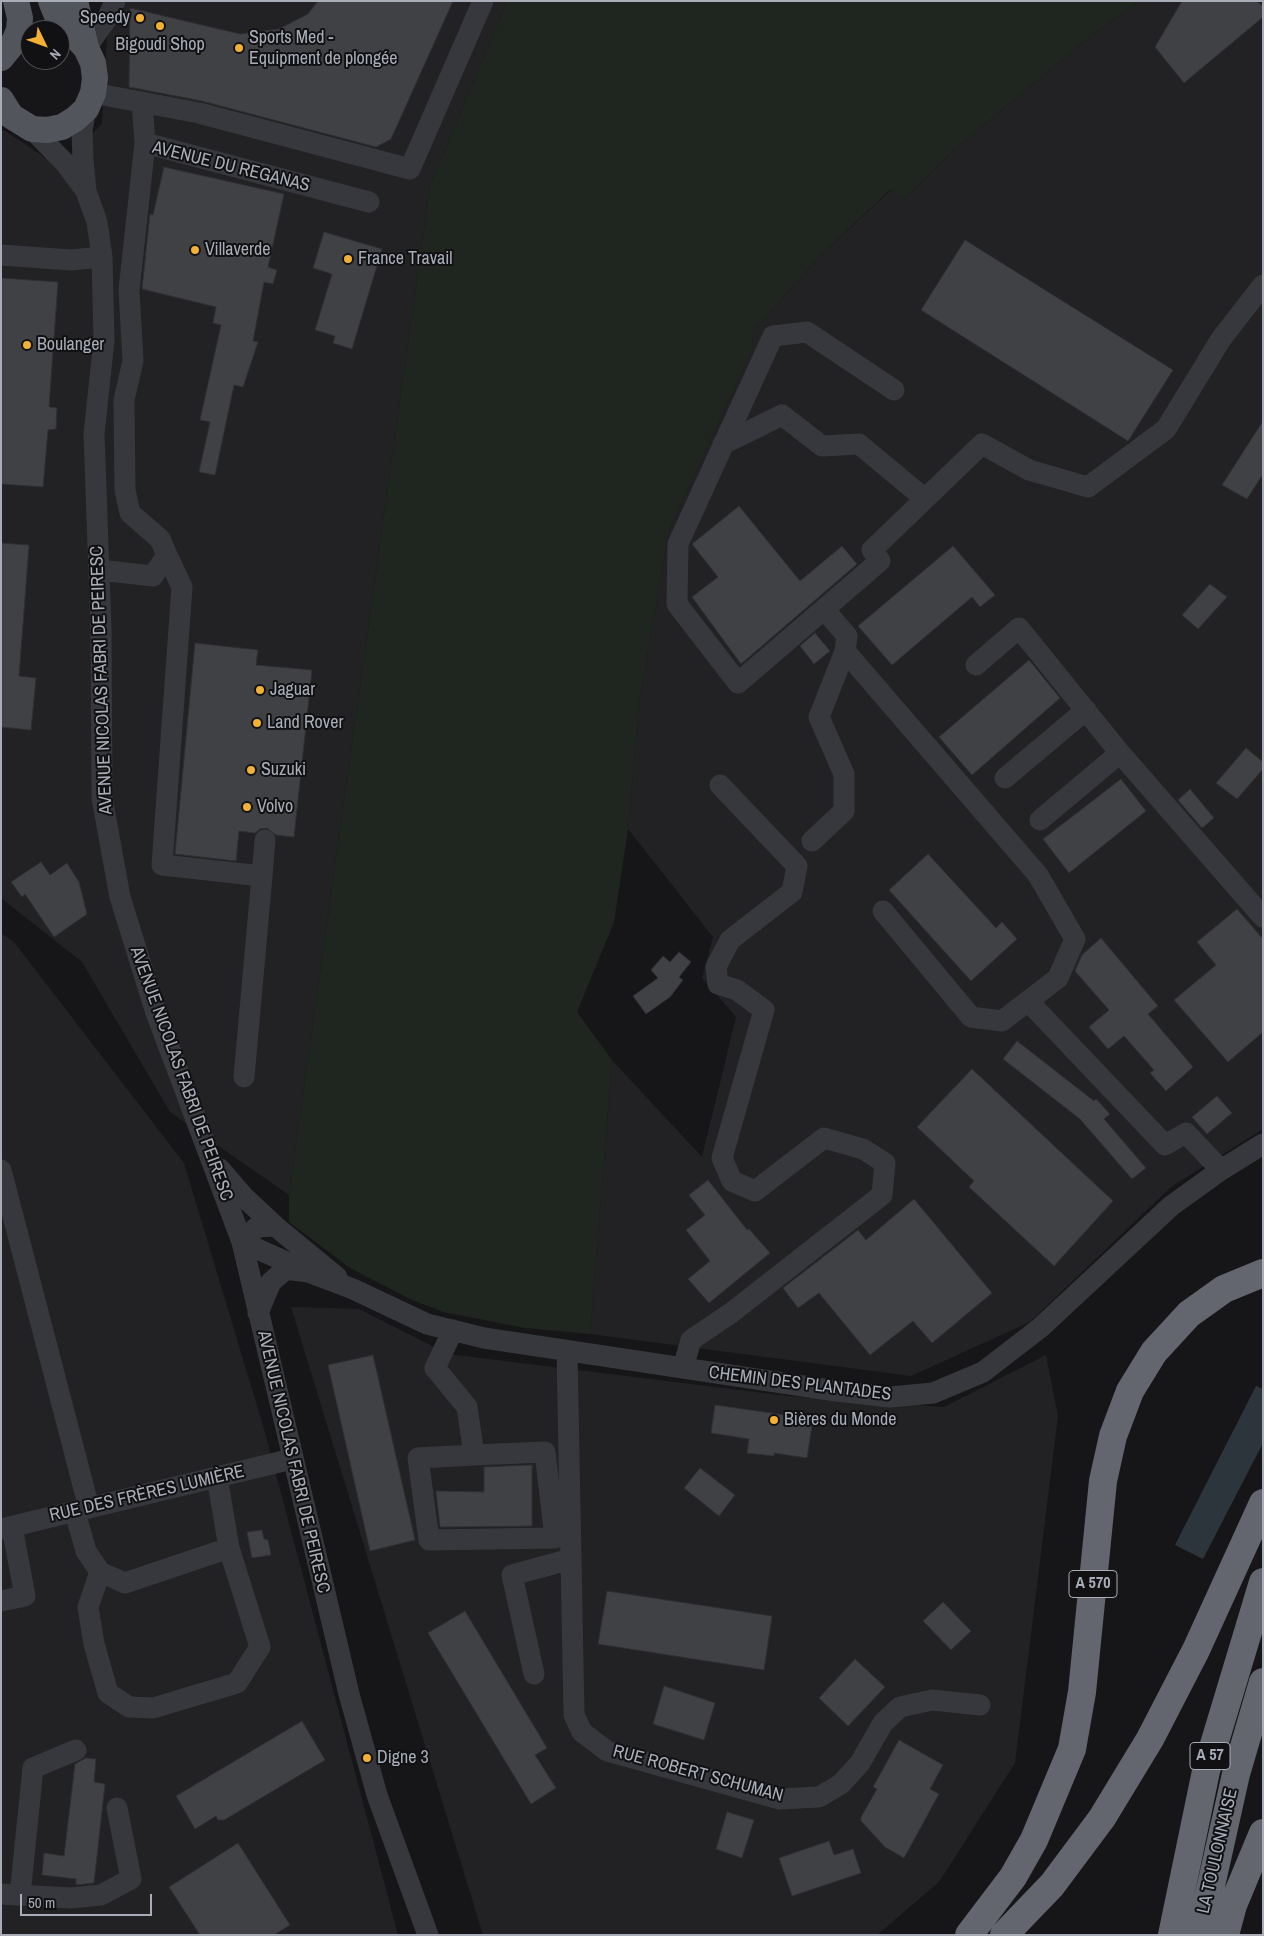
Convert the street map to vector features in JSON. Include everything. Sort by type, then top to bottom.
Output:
[{"type":"highway","name":"A 570","points":[[969,1935],[1013,1877],[1034,1840],[1054,1796],[1072,1748],[1082,1692],[1103,1481],[1113,1436],[1130,1391],[1154,1352],[1189,1314],[1224,1289],[1263,1273]]},
{"type":"highway","points":[[1004,1935],[1052,1885],[1102,1818],[1150,1739],[1196,1650],[1263,1503]]},
{"type":"highway","name":"LA TOULONNAISE","points":[[1172,1935],[1206,1771],[1263,1582]]},
{"type":"highway","name":"LA TOULONNAISE","points":[[1200,1935],[1236,1774],[1263,1682]]},
{"type":"highway","points":[[1225,1935],[1233,1905],[1263,1833]]},
{"type":"main road","points":[[2,57],[14,42],[19,30],[20,18],[16,1]]},
{"type":"main road","points":[[3,106],[20,123],[32,129],[47,130],[62,127],[75,119],[89,101],[95,78],[93,63],[80,43],[58,18],[51,1]]},
{"type":"main road","points":[[75,1],[80,43]]},
{"type":"street","points":[[80,43],[108,17],[115,1]]},
{"type":"street","points":[[86,191],[82,130],[89,101],[142,102],[199,113],[410,169],[483,1]]},
{"type":"street","points":[[142,102],[146,143]]},
{"type":"street","points":[[32,129],[66,164],[86,191]]},
{"type":"street","name":"AVENUE DU REGANAS","points":[[262,876],[162,865],[182,587],[160,539],[130,513],[124,490],[124,400],[133,361],[129,290],[146,143],[370,202]]},
{"type":"street","name":"AVENUE NICOLAS FABRI DE PEIRESC","points":[[86,191],[97,222],[102,257],[104,340],[94,434],[99,570],[102,798],[120,897],[155,1010],[242,1242],[349,1694],[377,1795],[428,1935]]},
{"type":"street","points":[[1,255],[72,260],[102,257]]},
{"type":"street","points":[[894,390],[807,332],[773,336],[678,544],[677,604],[738,682],[880,561],[872,550],[982,444],[1029,470],[1088,487],[1166,429],[1221,339],[1263,285]]},
{"type":"street","points":[[723,444],[782,415],[822,446],[859,444],[924,498]]},
{"type":"street","points":[[99,570],[153,576],[167,555]]},
{"type":"street","points":[[812,841],[844,811],[844,774],[820,717],[845,651],[847,636],[824,609]]},
{"type":"street","points":[[976,665],[1019,628],[1120,752],[1263,917]]},
{"type":"street","points":[[845,651],[1038,875],[1075,939],[1058,978],[1002,1021],[971,1017],[883,911]]},
{"type":"street","points":[[1005,778],[1086,710]]},
{"type":"street","points":[[1040,820],[1120,752]]},
{"type":"street","points":[[683,1368],[691,1340],[731,1313],[882,1195],[885,1163],[863,1149],[824,1138],[755,1191],[732,1181],[725,1166],[722,1158],[764,1010],[737,990],[718,984],[716,967],[730,940],[792,892],[796,866],[720,785]]},
{"type":"street","points":[[244,1077],[265,840]]},
{"type":"street","points":[[1028,1001],[1165,1145],[1186,1133],[1221,1170]]},
{"type":"street","name":"CHEMIN DES PLANTADES","points":[[353,1289],[426,1324],[484,1338],[890,1397],[933,1394],[983,1372],[1040,1328],[1171,1206],[1221,1170],[1263,1144]]},
{"type":"street","points":[[210,1158],[244,1197],[275,1226],[353,1289]]},
{"type":"street","points":[[1,1170],[82,1510],[86,1551],[100,1572],[125,1584],[229,1548]]},
{"type":"street","points":[[275,1226],[257,1227],[242,1242],[308,1272],[353,1289]]},
{"type":"street","points":[[258,1313],[271,1282],[286,1269],[308,1272]]},
{"type":"street","points":[[453,1330],[435,1368],[467,1406],[474,1455]]},
{"type":"street","name":"RUE ROBERT SCHUMAN","points":[[567,1351],[574,1715],[582,1732],[607,1751],[779,1799],[819,1797],[841,1784],[860,1763],[883,1723],[900,1707],[932,1700],[980,1705]]},
{"type":"street","points":[[545,1452],[555,1538],[429,1540],[418,1458],[474,1455],[545,1452]]},
{"type":"street","name":"RUE DES FRÈRES LUMIÈRE","points":[[6,1528],[292,1459]]},
{"type":"street","points":[[100,1572],[88,1607],[94,1644],[108,1694],[129,1707],[153,1708],[238,1683],[260,1647],[229,1548],[217,1478]]},
{"type":"street","points":[[1,1601],[25,1596],[6,1528]]},
{"type":"street","points":[[534,1674],[512,1575],[571,1559]]},
{"type":"street","points":[[76,1750],[33,1768],[10,1894],[71,1898],[101,1896],[131,1879],[117,1808]]},
{"type":"shaded area","points":[[105,1],[507,1],[430,186],[289,1195],[170,1112],[82,962],[1,898],[1,130],[58,166],[102,124],[107,38]]},
{"type":"shaded area","points":[[507,1],[1139,1],[1087,39],[954,150],[904,199],[891,189],[820,256],[753,331],[752,350],[669,530],[639,704],[628,829],[614,922],[577,1012],[612,1060],[590,1334],[525,1328],[443,1312],[410,1299],[350,1268],[289,1222],[289,1195],[430,186]]},
{"type":"shaded area","points":[[1139,1],[1263,1],[1263,1129],[1171,1187],[1030,1322],[911,1376],[590,1334],[612,1060],[702,1157],[736,1017],[702,978],[713,937],[628,829],[639,704],[669,530],[752,350],[753,331],[820,256],[892,189],[904,199],[954,150],[1087,39]]},
{"type":"shaded area","points":[[1,933],[14,942],[184,1163],[264,1429],[398,1935],[1,1935]]},
{"type":"shaded area","points":[[291,1307],[359,1309],[448,1354],[788,1396],[944,1407],[1046,1355],[1058,1416],[1015,1763],[939,1882],[877,1935],[483,1935]]},
{"type":"shaded area","points":[[1256,1386],[1263,1389],[1263,1443],[1203,1559],[1175,1545]]},
{"type":"building","points":[[318,1],[453,1],[391,139],[376,147],[202,101],[129,87],[130,8],[240,34],[279,29],[308,14]]},
{"type":"building","points":[[1182,1],[1256,1],[1263,6],[1263,17],[1184,83],[1155,47]]},
{"type":"building","points":[[164,167],[284,194],[268,267],[277,270],[273,284],[264,282],[253,341],[258,342],[243,387],[234,385],[215,475],[199,472],[210,422],[200,420],[221,325],[213,323],[216,307],[142,289],[150,214],[153,215]]},
{"type":"building","points":[[324,232],[382,249],[352,349],[333,343],[335,336],[315,330],[332,274],[313,268]]},
{"type":"building","points":[[965,240],[1173,370],[1128,441],[921,310]]},
{"type":"building","name":"Boulanger","points":[[1,278],[58,282],[49,407],[57,408],[56,429],[48,430],[43,487],[1,484]]},
{"type":"building","points":[[1263,421],[1263,474],[1247,499],[1222,485]]},
{"type":"building","points":[[739,506],[800,581],[842,546],[857,564],[741,664],[692,597],[718,577],[692,544]]},
{"type":"building","points":[[1,543],[29,545],[19,676],[36,678],[31,730],[1,727]]},
{"type":"building","points":[[953,546],[995,595],[980,607],[972,597],[892,665],[858,626]]},
{"type":"building","points":[[1210,584],[1227,597],[1198,629],[1182,615]]},
{"type":"building","points":[[815,633],[830,651],[814,664],[800,646]]},
{"type":"building","points":[[195,643],[258,650],[256,665],[312,670],[294,837],[276,835],[267,828],[260,829],[255,833],[239,831],[236,861],[175,854]]},
{"type":"building","points":[[1029,660],[1060,698],[972,775],[939,737]]},
{"type":"building","points":[[1246,748],[1263,762],[1263,769],[1237,799],[1216,783]]},
{"type":"building","points":[[1121,779],[1146,811],[1069,873],[1043,839]]},
{"type":"building","points":[[1190,789],[1214,818],[1202,828],[1178,800]]},
{"type":"building","points":[[928,854],[996,928],[1002,922],[1017,939],[971,981],[889,890]]},
{"type":"building","points":[[41,862],[50,875],[67,863],[79,882],[87,914],[54,937],[25,894],[22,897],[11,882]]},
{"type":"building","points":[[1237,909],[1263,939],[1263,1032],[1228,1062],[1174,1000],[1216,965],[1197,942]]},
{"type":"building","points":[[1101,938],[1158,1006],[1148,1014],[1193,1067],[1166,1091],[1150,1073],[1154,1070],[1124,1036],[1108,1049],[1089,1027],[1109,1010],[1075,971],[1082,955]]},
{"type":"building","points":[[679,952],[691,962],[679,977],[683,980],[670,997],[646,1014],[633,996],[658,978],[651,970],[663,956],[670,962]]},
{"type":"building","points":[[1017,1041],[1094,1101],[1096,1099],[1110,1114],[1104,1119],[1146,1168],[1132,1179],[1080,1119],[1003,1059]]},
{"type":"building","points":[[972,1069],[1113,1201],[1054,1266],[969,1187],[974,1181],[917,1127]]},
{"type":"building","points":[[1217,1096],[1232,1113],[1207,1134],[1192,1117]]},
{"type":"building","points":[[708,1180],[747,1230],[749,1229],[770,1253],[709,1303],[688,1279],[710,1261],[686,1230],[705,1215],[689,1195]]},
{"type":"building","points":[[914,1199],[992,1293],[932,1343],[913,1321],[870,1355],[819,1293],[798,1308],[783,1288],[858,1230],[866,1240]]},
{"type":"building","points":[[373,1355],[415,1540],[370,1551],[328,1365]]},
{"type":"building","points":[[715,1405],[813,1419],[807,1458],[774,1453],[774,1456],[747,1453],[749,1439],[711,1433]]},
{"type":"building","points":[[532,1465],[532,1526],[440,1527],[436,1491],[484,1492],[484,1467]]},
{"type":"building","points":[[700,1468],[735,1495],[719,1516],[684,1488]]},
{"type":"building","points":[[262,1530],[264,1539],[268,1540],[271,1555],[252,1558],[247,1532]]},
{"type":"building","points":[[607,1591],[772,1616],[764,1670],[598,1644]]},
{"type":"building","points":[[943,1602],[971,1631],[951,1650],[923,1621]]},
{"type":"building","points":[[465,1611],[547,1748],[535,1755],[556,1788],[531,1804],[428,1633]]},
{"type":"building","points":[[855,1659],[885,1687],[848,1726],[819,1698]]},
{"type":"building","points":[[664,1686],[715,1703],[704,1740],[653,1724]]},
{"type":"building","points":[[302,1721],[325,1760],[224,1820],[218,1820],[216,1816],[195,1829],[176,1796]]},
{"type":"building","points":[[899,1740],[943,1765],[930,1789],[939,1794],[904,1858],[885,1847],[861,1821],[861,1817],[877,1789],[873,1787]]},
{"type":"building","points":[[86,1758],[96,1759],[94,1782],[105,1784],[94,1883],[76,1885],[76,1879],[42,1875],[44,1853],[64,1856],[75,1764]]},
{"type":"building","points":[[727,1812],[754,1820],[742,1858],[716,1849]]},
{"type":"building","points":[[829,1841],[834,1855],[853,1849],[861,1873],[792,1896],[779,1858]]},
{"type":"building","points":[[238,1843],[290,1925],[274,1935],[200,1935],[169,1887]]},
{"type":"place","name":"Speedy","points":[[140,18]]},
{"type":"place","name":"Bigoudi Shop","points":[[160,26]]},
{"type":"place","name":"Sports Med - Equipment de plongée","points":[[239,48]]},
{"type":"place","name":"Villaverde","points":[[195,250]]},
{"type":"place","name":"France Travail","points":[[348,259]]},
{"type":"place","name":"Boulanger","points":[[27,345]]},
{"type":"place","name":"Jaguar","points":[[260,690]]},
{"type":"place","name":"Land Rover","points":[[257,723]]},
{"type":"place","name":"Suzuki","points":[[251,770]]},
{"type":"place","name":"Volvo","points":[[247,807]]},
{"type":"place","name":"Bières du Monde","points":[[774,1420]]},
{"type":"place","name":"Digne 3","points":[[367,1758]]}]
